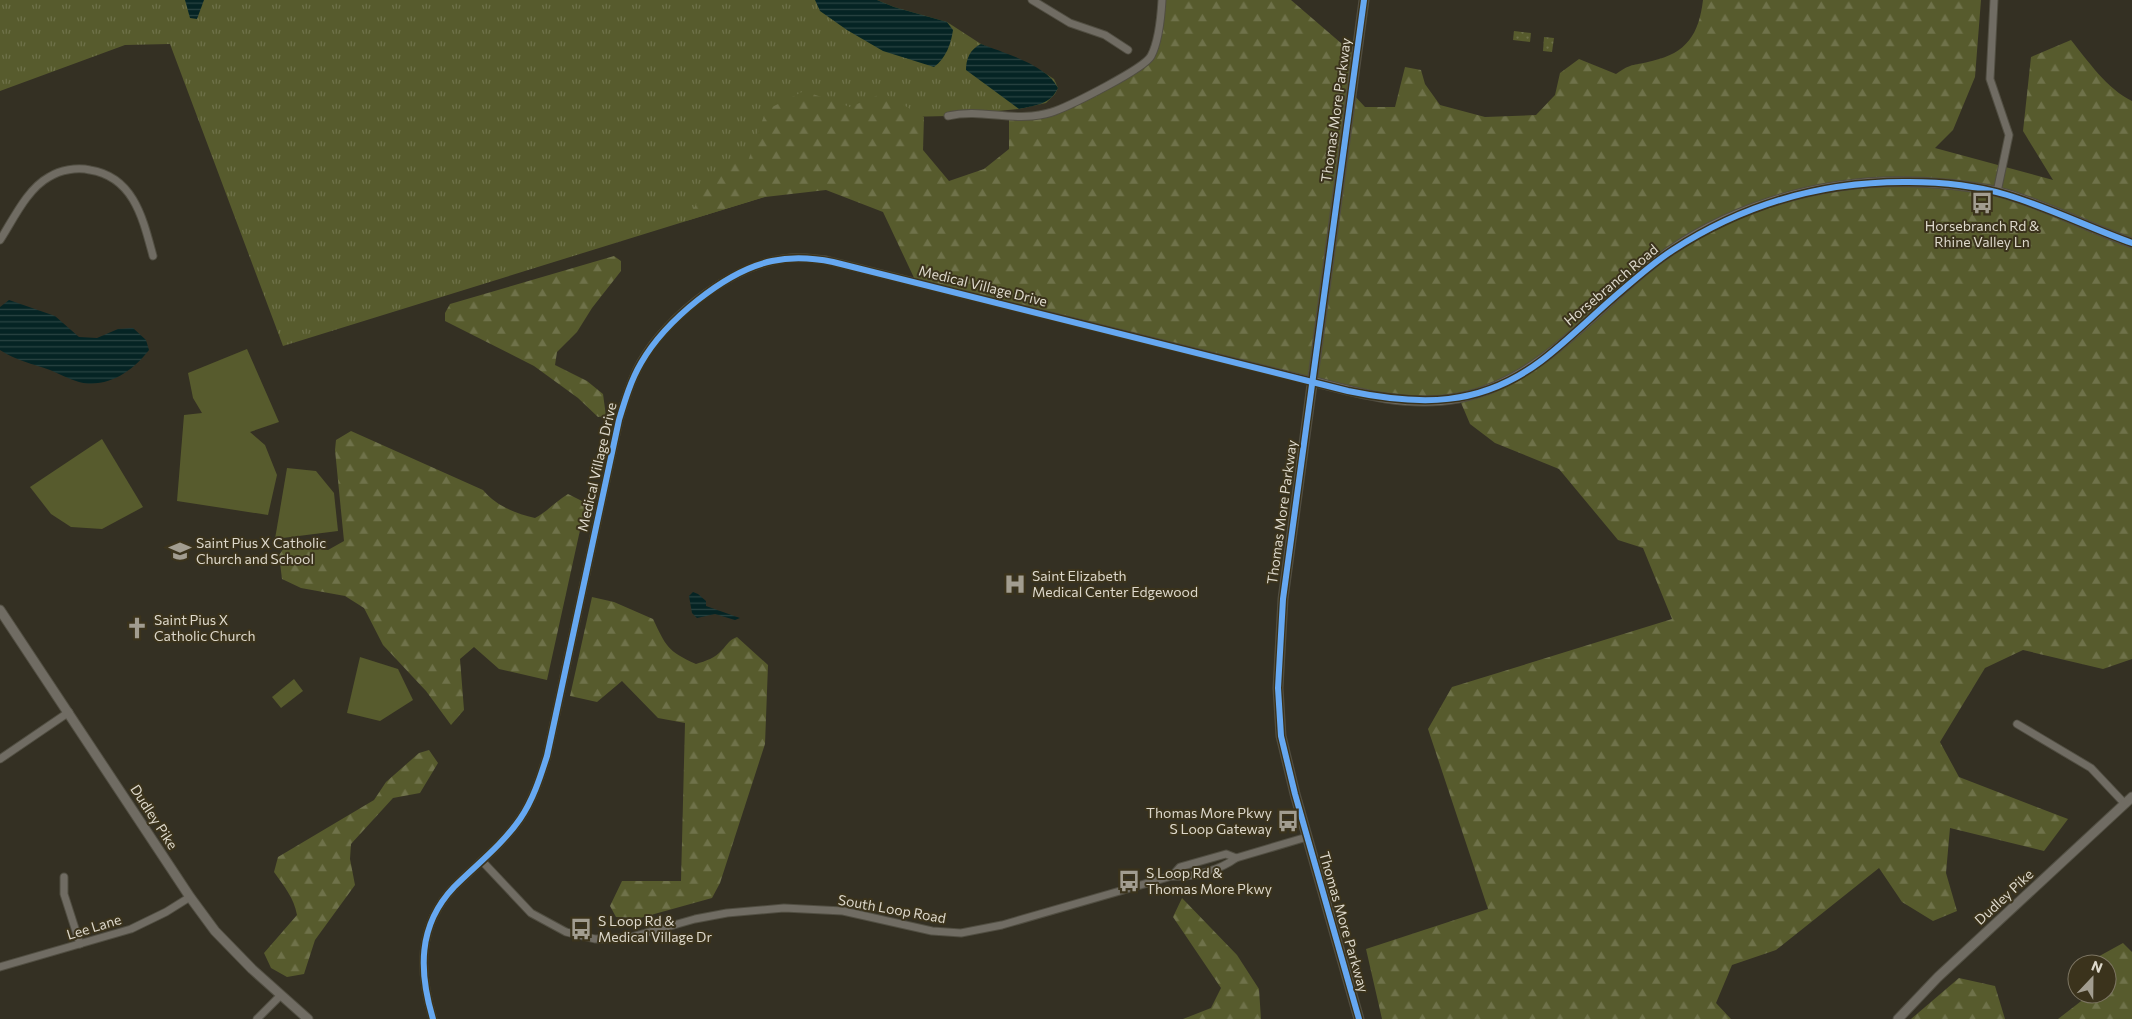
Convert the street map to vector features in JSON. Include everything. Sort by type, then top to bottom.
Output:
[{"type":"street","points":[[1032,0],[1070,23],[1104,35],[1128,50]]},
{"type":"street","points":[[948,116],[979,112],[1030,116],[1047,114],[1127,74],[1152,56],[1158,32],[1162,0]]},
{"type":"street","name":"Thomas More Parkway","points":[[1360,1019],[1294,794],[1281,736],[1278,688],[1284,599],[1364,0]]},
{"type":"street","points":[[1994,0],[1990,79],[2009,135],[1997,192]]},
{"type":"street","points":[[0,240],[26,200],[49,177],[66,170],[87,169],[110,176],[133,196],[142,216],[153,256]]},
{"type":"street","name":"Horsebranch Road","points":[[1312,381],[1377,397],[1412,402],[1459,398],[1481,392],[1503,383],[1541,361],[1646,269],[1698,234],[1734,216],[1786,198],[1842,186],[1911,182],[1942,183],[1997,192],[2042,207],[2132,243]]},
{"type":"street","name":"Medical Village Drive","points":[[433,1019],[426,993],[422,964],[424,945],[429,928],[450,892],[482,862],[520,819],[533,796],[546,756],[614,441],[624,401],[633,378],[652,346],[678,317],[727,280],[770,262],[792,258],[826,260],[1312,381]]},
{"type":"street","name":"Dudley Pike","points":[[0,610],[190,897],[215,931],[308,1019]]},
{"type":"street","points":[[0,759],[69,712]]},
{"type":"street","points":[[2017,724],[2092,768],[2125,804]]},
{"type":"street","name":"Dudley Pike","points":[[1898,1019],[1938,977],[2132,797]]},
{"type":"street","name":"South Loop Road","points":[[482,862],[531,912],[566,932],[595,939],[628,938],[696,919],[727,913],[784,908],[843,911],[932,931],[961,933],[1002,926],[1172,876],[1183,877],[1228,864],[1236,858],[1307,836]]},
{"type":"street","points":[[64,877],[64,894],[80,944]]},
{"type":"street","name":"Lee Lane","points":[[0,967],[145,923],[190,897]]},
{"type":"street","points":[[257,1019],[281,995]]},
{"type":"green space","points":[[0,0],[877,0],[894,7],[947,22],[981,44],[1040,70],[1054,79],[1058,88],[1046,103],[1019,109],[948,116],[905,117],[912,151],[283,346],[170,44],[125,45],[0,91]]},
{"type":"green space","points":[[1162,0],[1291,0],[1356,56],[1352,93],[1365,107],[1395,107],[1405,67],[1421,70],[1425,84],[1440,105],[1485,117],[1536,115],[1555,95],[1560,73],[1579,59],[1616,74],[1630,66],[1646,63],[1674,53],[1689,40],[1694,32],[1703,0],[1981,0],[1975,77],[1953,130],[1935,148],[2053,180],[2023,131],[2031,57],[2071,40],[2106,82],[2132,101],[2132,659],[2103,669],[2023,650],[1985,668],[1940,742],[1959,777],[2068,819],[2044,851],[1950,828],[1946,873],[1957,911],[1933,921],[1902,902],[1879,868],[1776,950],[1732,965],[1716,1003],[1731,1019],[1382,1019],[1366,949],[1488,909],[1428,729],[1452,687],[1672,619],[1643,548],[1618,540],[1559,469],[1495,443],[1470,424],[1459,398],[1412,402],[916,282],[883,212],[826,190],[765,197],[686,221],[724,159],[748,161],[766,110],[804,91],[850,107],[883,93],[924,117],[923,150],[949,181],[984,169],[1009,149],[1009,115],[1047,113],[1127,74],[1151,56]]},
{"type":"green space","points":[[1514,31],[1531,33],[1530,42],[1513,40]]},
{"type":"green space","points":[[1544,37],[1554,38],[1552,52],[1543,51]]},
{"type":"green space","points":[[614,256],[621,261],[621,271],[592,308],[577,332],[557,352],[555,365],[587,381],[603,394],[606,416],[598,417],[578,398],[534,366],[445,321],[445,313],[450,304]]},
{"type":"green space","points":[[247,349],[279,422],[250,432],[265,445],[277,475],[268,515],[177,501],[184,415],[202,413],[193,398],[188,373]]},
{"type":"green space","points":[[351,431],[483,490],[500,505],[528,516],[535,518],[568,494],[586,503],[547,680],[499,669],[474,647],[460,659],[464,710],[451,725],[426,691],[383,645],[364,608],[345,596],[301,588],[282,579],[279,555],[284,548],[305,547],[328,550],[344,541],[335,450],[336,440]]},
{"type":"green space","points":[[102,439],[143,507],[102,529],[71,527],[51,514],[30,487]]},
{"type":"green space","points":[[287,468],[316,471],[334,493],[338,531],[275,539]]},
{"type":"green space","points":[[592,597],[614,602],[653,619],[668,647],[696,664],[713,657],[737,637],[768,665],[765,744],[720,883],[712,898],[640,918],[616,917],[610,906],[622,881],[681,881],[685,723],[658,718],[622,681],[597,702],[570,696]]},
{"type":"green space","points":[[360,657],[398,669],[413,700],[380,721],[347,713]]},
{"type":"green space","points":[[294,679],[303,691],[281,708],[272,697]]},
{"type":"green space","points":[[429,750],[438,763],[420,793],[393,798],[351,844],[350,859],[355,885],[315,940],[304,974],[287,977],[271,968],[264,953],[297,915],[291,898],[274,872],[278,857],[374,800],[386,782],[419,753]]},
{"type":"green space","points":[[1182,898],[1237,955],[1259,989],[1261,1019],[1183,1019],[1211,1008],[1221,988],[1173,917]]},
{"type":"green space","points":[[2123,943],[2132,952],[2132,1019],[2058,1019],[2077,1004],[2117,1004],[2117,954],[2103,954]]},
{"type":"green space","points":[[1959,978],[1995,986],[2005,1019],[1911,1019]]},
{"type":"water","points":[[185,0],[204,0],[197,19],[190,18]]},
{"type":"water","points":[[815,0],[877,0],[894,7],[947,22],[953,30],[949,45],[945,55],[934,67],[883,51],[847,30],[820,11]]},
{"type":"water","points":[[981,44],[1035,66],[1045,73],[1058,88],[1055,94],[1047,101],[1019,109],[966,70],[969,55]]},
{"type":"water","points":[[9,300],[55,316],[79,337],[97,338],[118,329],[133,328],[146,340],[149,350],[135,365],[119,376],[100,383],[75,381],[0,350],[0,307]]},
{"type":"water","points":[[693,592],[706,601],[706,606],[740,618],[735,620],[715,614],[697,618],[692,613],[689,596]]},
{"type":"cycle path","points":[[1359,1019],[1295,794],[1281,736],[1278,688],[1283,599],[1364,0]]},
{"type":"cycle path","points":[[433,1019],[425,984],[424,950],[427,934],[433,917],[454,887],[505,838],[520,819],[539,781],[547,756],[619,420],[634,376],[652,347],[665,331],[698,300],[735,275],[772,261],[787,259],[833,262],[1348,391],[1374,396],[1425,400],[1449,399],[1472,395],[1518,376],[1550,354],[1642,273],[1673,250],[1700,234],[1756,208],[1816,191],[1877,183],[1921,182],[1971,187],[2023,200],[2132,243]]},
{"type":"place","name":"Horsebranch Rd & Rhine Valley Ln","points":[[1982,203]]},
{"type":"place","name":"Saint Pius X Catholic Church and School","points":[[180,551]]},
{"type":"place","name":"Saint Elizabeth Medical Center Edgewood","points":[[1015,584]]},
{"type":"place","name":"Saint Pius X Catholic Church","points":[[137,628]]},
{"type":"place","name":"Thomas More Pkwy S Loop Gateway","points":[[1288,821]]},
{"type":"place","name":"S Loop Rd & Thomas More Pkwy","points":[[1129,881]]},
{"type":"place","name":"S Loop Rd & Medical Village Dr","points":[[581,929]]}]
